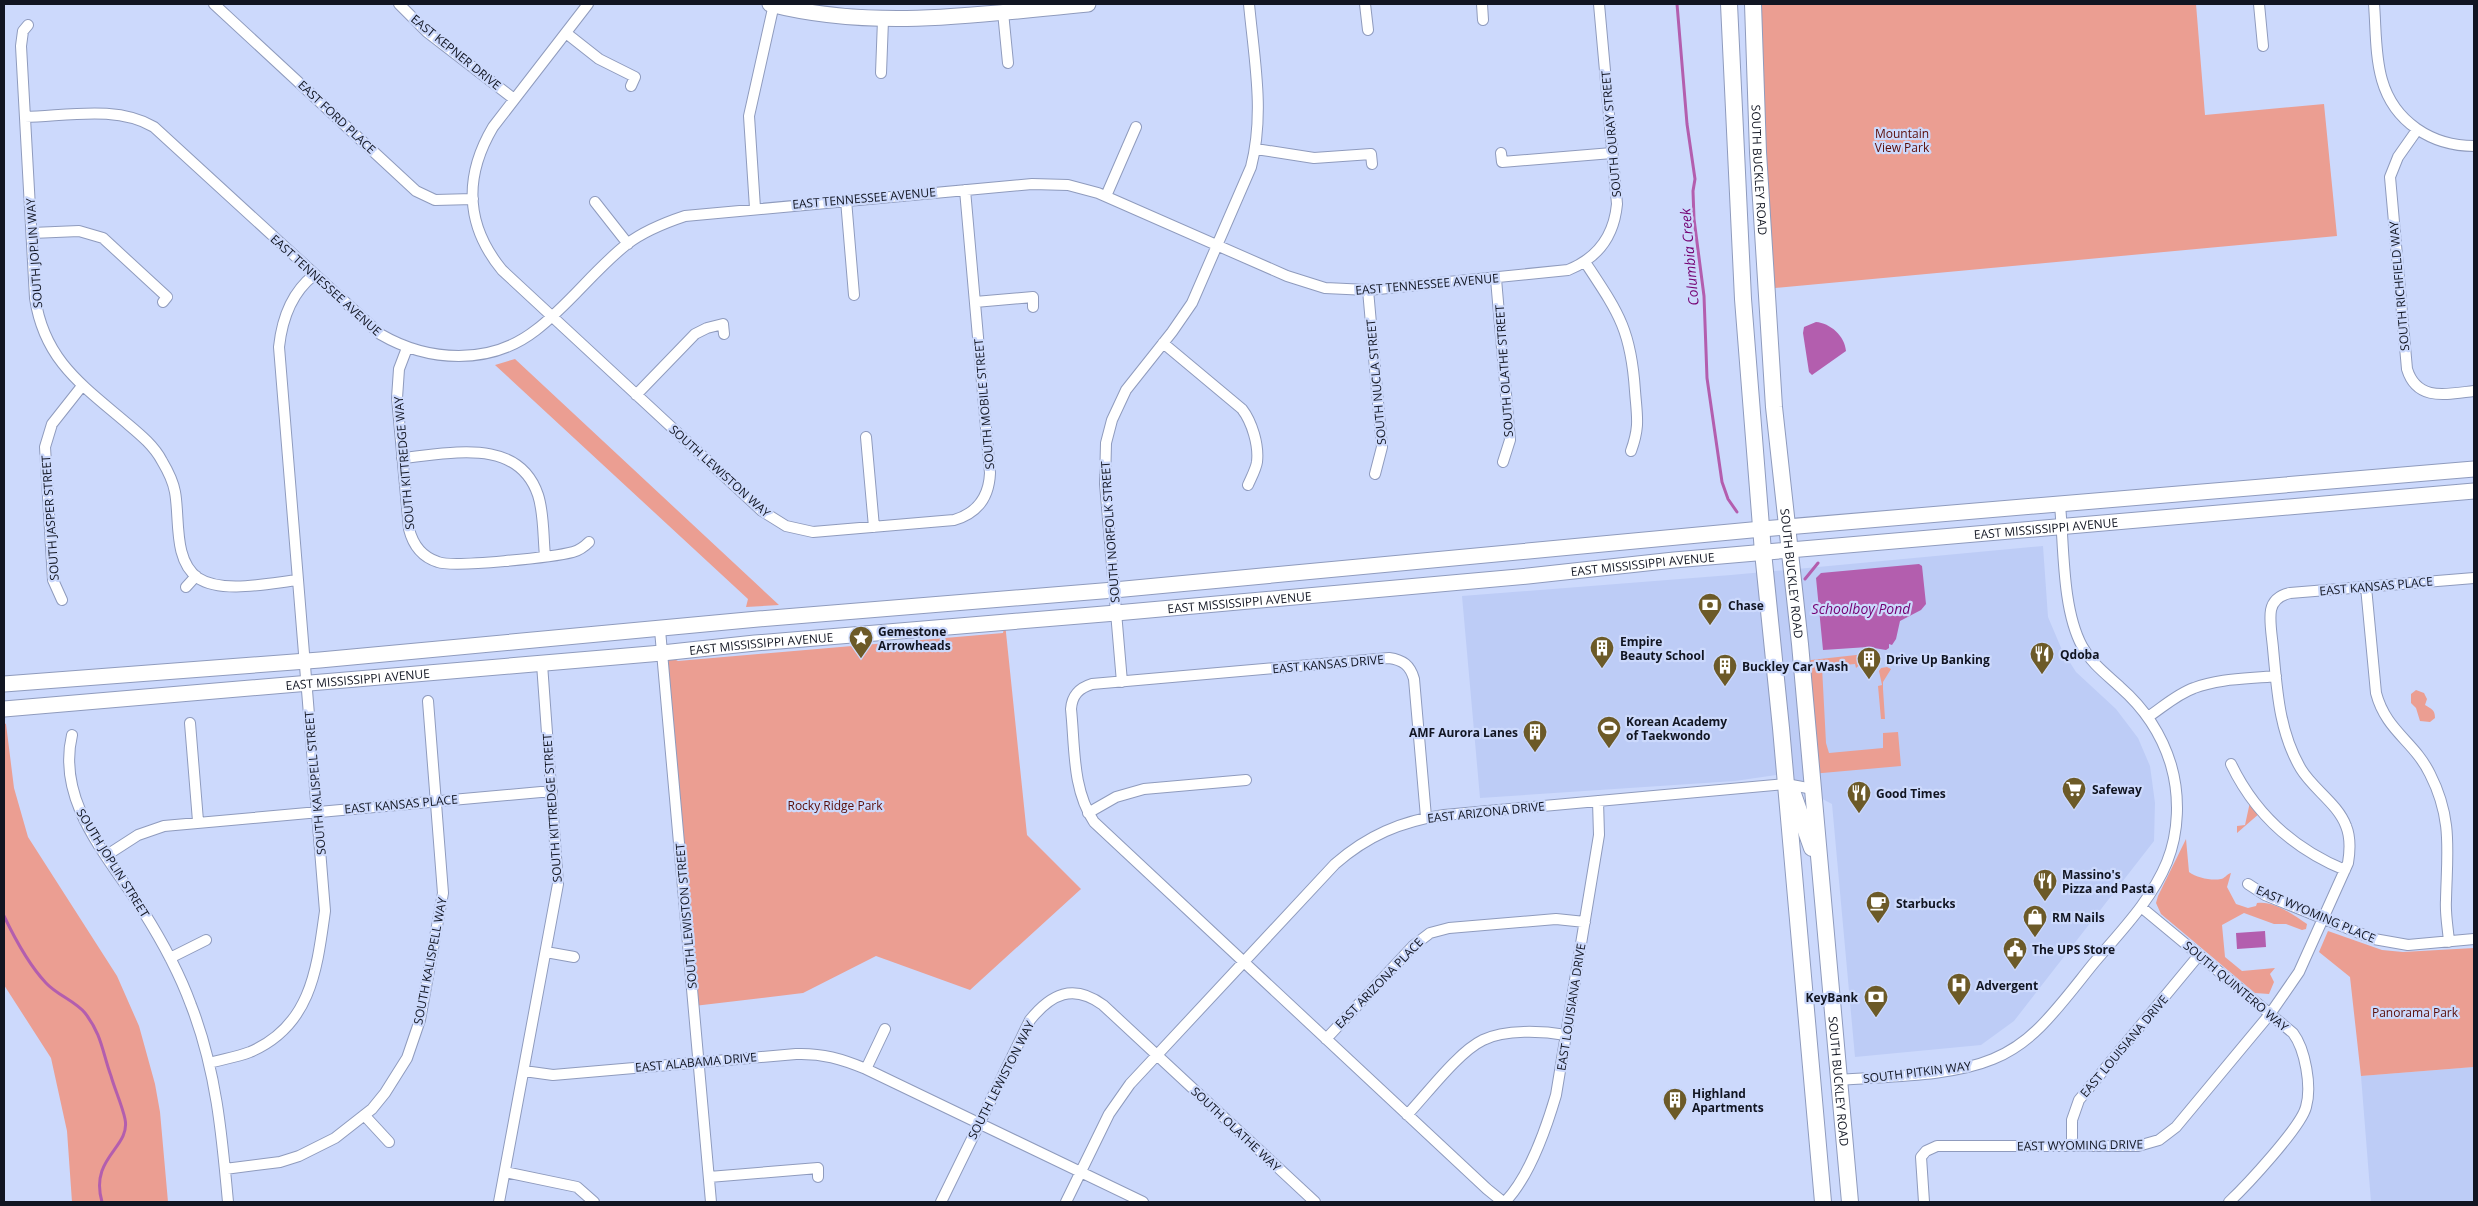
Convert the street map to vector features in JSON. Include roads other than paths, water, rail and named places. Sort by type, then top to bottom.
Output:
[{"type":"main road","points":[[773,4],[830,16],[910,20],[1088,4]]},
{"type":"main road","name":"SOUTH BUCKLEY ROAD","points":[[1729,4],[1742,290],[1763,552],[1786,784],[1823,1202]]},
{"type":"main road","name":"SOUTH BUCKLEY ROAD","points":[[1753,4],[1767,306],[1850,1202]]},
{"type":"main road","name":"EAST MISSISSIPPI AVENUE","points":[[4,684],[305,661],[660,630],[772,618],[1114,590],[1762,529],[2474,469]]},
{"type":"main road","name":"EAST MISSISSIPPI AVENUE","points":[[4,709],[542,664],[755,643],[1116,613],[1763,552],[2474,491]]},
{"type":"main road","points":[[1786,784],[1794,797],[1820,872]]},
{"type":"main road","points":[[1821,1180],[1830,1202]]},
{"type":"street","name":"EAST KEPNER DRIVE","points":[[399,4],[427,32],[514,99]]},
{"type":"street","points":[[552,317],[495,261],[480,234],[473,199],[476,165],[484,143],[514,99],[588,4]]},
{"type":"street","points":[[755,208],[749,116],[773,4]]},
{"type":"street","name":"SOUTH NORFOLK STREET","points":[[1122,682],[1105,484],[1106,443],[1112,420],[1126,390],[1192,303],[1244,187],[1256,148],[1259,108],[1249,4]]},
{"type":"street","points":[[1365,4],[1368,30]]},
{"type":"street","points":[[1482,4],[1483,20]]},
{"type":"street","name":"SOUTH OURAY STREET","points":[[1585,262],[1600,249],[1608,236],[1616,215],[1599,4]]},
{"type":"street","points":[[2258,4],[2263,46]]},
{"type":"street","points":[[2374,4],[2379,65],[2386,92],[2401,115],[2417,130],[2442,142],[2474,146]]},
{"type":"street","name":"EAST FORD PLACE","points":[[219,5],[416,191],[435,200],[473,199]]},
{"type":"street","points":[[1003,12],[1008,63]]},
{"type":"street","points":[[882,73],[883,20]]},
{"type":"street","name":"SOUTH JOPLIN WAY","points":[[28,25],[23,31],[21,46],[35,298],[44,331],[56,356],[82,386],[144,438],[161,459],[174,490],[181,551],[188,568],[196,576]]},
{"type":"street","points":[[566,33],[599,59],[635,77],[631,86]]},
{"type":"street","name":"EAST TENNESSEE AVENUE","points":[[25,117],[115,114],[142,120],[154,127],[368,325],[392,341],[407,348],[447,356],[483,354],[524,339],[552,317],[628,244],[654,227],[685,216],[965,190],[1052,183],[1084,188],[1308,284],[1342,290],[1368,290],[1558,273],[1585,262]]},
{"type":"street","points":[[1106,196],[1136,127]]},
{"type":"street","name":"SOUTH RICHFIELD WAY","points":[[2417,130],[2398,157],[2390,177],[2407,369],[2414,386],[2422,391],[2448,394],[2474,391]]},
{"type":"street","points":[[1256,148],[1314,158],[1371,154],[1372,164]]},
{"type":"street","points":[[1501,152],[1502,162],[1612,152]]},
{"type":"street","name":"SOUTH MOBILE STREET","points":[[965,190],[990,473],[990,484],[981,504]]},
{"type":"street","points":[[846,200],[854,295]]},
{"type":"street","points":[[595,202],[628,244]]},
{"type":"street","points":[[32,233],[79,231],[103,238],[168,297],[163,302]]},
{"type":"street","points":[[1585,262],[1615,308],[1631,346],[1638,430],[1631,451]]},
{"type":"street","name":"SOUTH KALISPELL STREET","points":[[209,1063],[249,1052],[264,1045],[289,1025],[307,998],[315,971],[326,911],[279,348],[284,318],[296,292],[314,275]]},
{"type":"street","name":"SOUTH OLATHE STREET","points":[[1496,279],[1510,440],[1503,462]]},
{"type":"street","name":"SOUTH NUCLA STREET","points":[[1368,290],[1382,447],[1375,474]]},
{"type":"street","points":[[975,302],[1032,297],[1033,307]]},
{"type":"street","name":"SOUTH LEWISTON WAY","points":[[552,317],[773,519],[786,526],[813,532],[954,520],[971,513],[981,504]]},
{"type":"street","points":[[636,395],[695,334],[723,324],[724,334]]},
{"type":"street","points":[[1163,343],[1248,416],[1252,427],[1257,462],[1248,485]]},
{"type":"street","name":"SOUTH KITTREDGE WAY","points":[[407,348],[397,382],[402,458],[411,538],[424,554],[440,563],[449,565],[574,552],[582,549],[589,542]]},
{"type":"street","name":"SOUTH JASPER STREET","points":[[62,600],[53,580],[45,447],[52,424],[82,386]]},
{"type":"street","points":[[866,437],[874,527]]},
{"type":"street","points":[[402,458],[479,452],[499,455],[510,460],[525,473],[538,496],[545,556]]},
{"type":"street","name":"SOUTH PITKIN WAY","points":[[1839,1080],[1958,1069],[1978,1065],[2010,1051],[2040,1028],[2141,906],[2160,877],[2168,860],[2175,832],[2177,804],[2171,766],[2164,746],[2148,717],[2136,702],[2092,662],[2078,638],[2068,602],[2060,505]]},
{"type":"street","points":[[186,587],[196,576],[206,583],[224,587],[298,580]]},
{"type":"street","name":"EAST KANSAS PLACE","points":[[2278,598],[2290,593],[2474,578]]},
{"type":"street","points":[[2366,587],[2379,707],[2392,728],[2422,759],[2431,774],[2445,812],[2449,851],[2446,902],[2449,942]]},
{"type":"street","name":"EAST WYOMING DRIVE","points":[[1924,1202],[1921,1157],[1930,1148],[1937,1146],[2138,1146],[2159,1140],[2176,1126],[2270,1014],[2299,972],[2345,870],[2350,852],[2346,825],[2340,814],[2312,784],[2292,752],[2280,714],[2271,616],[2274,603],[2278,598]]},
{"type":"street","name":"SOUTH LEWISTON STREET","points":[[660,630],[711,1202]]},
{"type":"street","name":"EAST KANSAS DRIVE","points":[[1122,682],[1389,658],[1399,659],[1410,669],[1414,679],[1426,817]]},
{"type":"street","name":"SOUTH KITTREDGE STREET","points":[[499,1202],[559,877],[542,664]]},
{"type":"street","points":[[2148,717],[2178,696],[2194,688],[2224,681],[2276,676]]},
{"type":"street","points":[[1122,682],[1083,687],[1076,692],[1072,702],[1078,781],[1080,794],[1088,813],[1102,831],[1243,962]]},
{"type":"street","name":"SOUTH KALISPELL WAY","points":[[225,1169],[261,1165],[299,1156],[335,1138],[365,1116],[385,1094],[398,1074],[414,1039],[420,1020],[443,902],[444,877],[428,701]]},
{"type":"street","points":[[190,723],[198,821]]},
{"type":"street","name":"SOUTH JOPLIN STREET","points":[[72,735],[67,761],[73,795],[80,813],[170,958],[192,1006],[209,1063],[219,1114],[228,1202]]},
{"type":"street","points":[[2231,764],[2249,798],[2277,828],[2308,852],[2345,870]]},
{"type":"street","points":[[1088,813],[1116,797],[1144,789],[1246,780]]},
{"type":"street","name":"EAST ARIZONA DRIVE","points":[[1066,1202],[1119,1098],[1156,1055],[1335,864],[1349,852],[1381,832],[1426,817],[1812,782]]},
{"type":"street","name":"EAST ARIZONA DRIVE","points":[[1786,784],[1812,782]]},
{"type":"street","name":"EAST KANSAS PLACE","points":[[107,855],[150,830],[198,821],[552,791]]},
{"type":"street","name":"EAST LOUISIANA DRIVE","points":[[1243,962],[1407,1115],[1504,1202],[1521,1182],[1548,1121],[1556,1095],[1600,835],[1598,801]]},
{"type":"street","name":"EAST WYOMING PLACE","points":[[2248,884],[2265,894],[2322,918],[2374,939],[2390,943],[2408,945],[2474,939]]},
{"type":"street","name":"SOUTH QUINTERO WAY","points":[[2141,906],[2293,1033],[2303,1050],[2308,1097],[2306,1107],[2297,1124],[2229,1202]]},
{"type":"street","name":"EAST ARIZONA PLACE","points":[[1326,1040],[1413,946],[1430,933],[1449,928],[1556,918],[1585,922]]},
{"type":"street","points":[[170,958],[206,940]]},
{"type":"street","points":[[546,952],[574,957]]},
{"type":"street","name":"EAST LOUISIANA DRIVE","points":[[2072,1145],[2072,1120],[2079,1100],[2199,955]]},
{"type":"street","name":"SOUTH LEWISTON WAY","points":[[941,1202],[1030,1020],[1045,1002],[1055,996],[1073,993],[1093,998],[1156,1055]]},
{"type":"street","points":[[866,1069],[885,1029]]},
{"type":"street","points":[[1407,1115],[1465,1052],[1484,1039],[1538,1032],[1566,1035]]},
{"type":"street","name":"EAST ALABAMA DRIVE","points":[[524,1071],[553,1075],[814,1054],[844,1059],[1143,1202]]},
{"type":"street","name":"SOUTH OLATHE WAY","points":[[1156,1055],[1315,1202]]},
{"type":"street","points":[[365,1116],[389,1142]]},
{"type":"street","points":[[709,1177],[818,1168],[818,1177]]},
{"type":"street","points":[[505,1172],[566,1183],[594,1197]]},
{"type":"water","points":[[1816,322],[1836,331],[1843,340],[1846,351],[1812,375],[1809,372],[1803,333],[1804,327]]},
{"type":"water","name":"Schoolboy Pond","points":[[1919,564],[1922,566],[1926,604],[1921,610],[1900,621],[1896,639],[1892,645],[1889,644],[1889,648],[1886,650],[1868,647],[1823,650],[1816,578],[1821,573]]},
{"type":"water","points":[[2265,931],[2266,947],[2237,949],[2236,933]]},
{"type":"waterway","name":"Columbia Creek","points":[[1677,4],[1687,124],[1695,179],[1693,191],[1694,219],[1704,296],[1707,378],[1722,482],[1728,499],[1737,512]]},
{"type":"waterway","name":"Columbia Creek","points":[[1805,579],[1818,563]]},
{"type":"waterway","points":[[4,916],[17,942],[39,976],[50,987],[85,1013],[91,1021],[101,1043],[125,1119],[125,1129],[122,1138],[105,1164],[101,1174],[102,1202]]},
{"type":"place","name":"Chase","points":[[1710,626]]},
{"type":"place","name":"Gemestone Arrowheads","points":[[861,659]]},
{"type":"place","name":"Empire Beauty School","points":[[1602,669]]},
{"type":"place","name":"Qdoba","points":[[2042,675]]},
{"type":"place","name":"Drive Up Banking","points":[[1869,680]]},
{"type":"place","name":"Buckley Car Wash","points":[[1725,687]]},
{"type":"place","name":"Korean Academy of Taekwondo","points":[[1609,749]]},
{"type":"place","name":"AMF Aurora Lanes","points":[[1535,753]]},
{"type":"place","name":"Safeway","points":[[2074,810]]},
{"type":"place","name":"Good Times","points":[[1859,814]]},
{"type":"place","name":"Massino's Pizza and Pasta","points":[[2045,902]]},
{"type":"place","name":"Starbucks","points":[[1878,924]]},
{"type":"place","name":"RM Nails","points":[[2035,938]]},
{"type":"place","name":"The UPS Store","points":[[2015,970]]},
{"type":"place","name":"Advergent","points":[[1959,1006]]},
{"type":"place","name":"KeyBank","points":[[1876,1018]]},
{"type":"place","name":"Highland Apartments","points":[[1675,1121]]},
{"type":"park label","name":"Mountain View Park","points":[[1902,140]]},
{"type":"park label","name":"Rocky Ridge Park","points":[[835,805]]},
{"type":"park label","name":"Panorama Park","points":[[2415,1012]]}]
